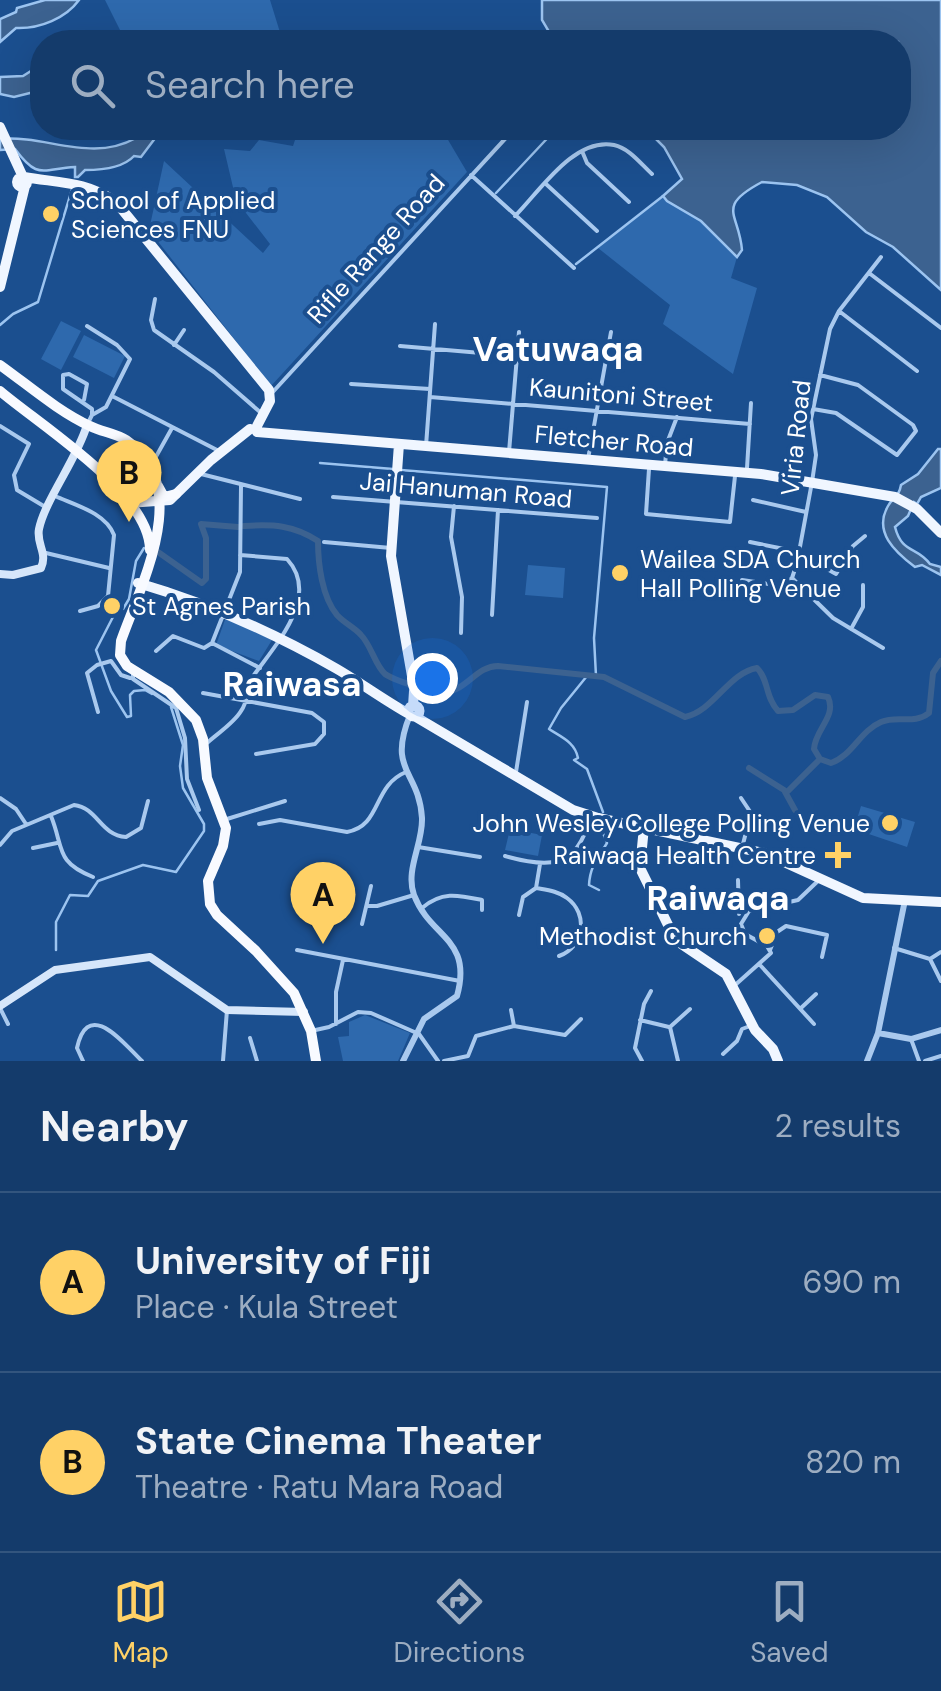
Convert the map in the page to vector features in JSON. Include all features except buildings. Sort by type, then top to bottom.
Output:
[{"type":"highway","points":[[0,364],[129,442],[150,465],[164,497],[176,494]]},
{"type":"highway","points":[[0,391],[104,473],[143,521],[150,540],[145,585],[121,641],[120,655],[126,666],[157,684],[196,720],[205,742],[207,778],[224,820],[224,840],[208,881],[210,904],[221,920],[287,984],[309,1031],[314,1061]]},
{"type":"highway","points":[[156,480],[157,541],[145,585],[116,647],[120,665],[178,705],[196,728],[204,780],[222,830],[204,880],[206,904],[220,924],[276,978],[302,1012]]},
{"type":"main road","points":[[0,287],[22,182],[1,134]]},
{"type":"main road","points":[[22,182],[78,186],[110,204],[258,382],[266,402],[262,425],[221,452],[176,494],[158,502],[128,503]]},
{"type":"main road","points":[[257,429],[266,402]]},
{"type":"main road","points":[[0,574],[41,568],[44,552],[38,533],[90,420]]},
{"type":"main road","name":"Fletcher Road","points":[[257,429],[741,472],[812,482],[882,494],[912,505],[941,533]]},
{"type":"main road","points":[[399,444],[390,548],[414,687],[413,713]]},
{"type":"main road","points":[[145,585],[224,614],[280,641],[413,713],[566,806],[590,815],[742,848],[780,860],[863,898],[941,902]]},
{"type":"main road","points":[[644,827],[640,868],[672,930],[680,943],[726,974],[752,1024],[778,1061]]},
{"type":"main road","points":[[0,1007],[55,970],[150,957],[227,1010],[302,1012]]},
{"type":"street","name":"Rifle Range Road","points":[[266,402],[504,140]]},
{"type":"street","points":[[515,216],[575,152],[614,145],[652,174]]},
{"type":"street","points":[[582,152],[587,163],[629,202]]},
{"type":"street","points":[[472,175],[574,268]]},
{"type":"street","points":[[546,184],[597,231]]},
{"type":"street","name":"Viria Road","points":[[792,578],[798,563],[816,455],[810,419],[830,329],[839,311],[881,257]]},
{"type":"street","points":[[868,273],[941,328]]},
{"type":"street","points":[[155,299],[151,327],[214,372],[266,402]]},
{"type":"street","points":[[839,311],[916,371]]},
{"type":"street","points":[[426,446],[435,324]]},
{"type":"street","points":[[87,326],[117,344],[130,359],[103,410],[90,420]]},
{"type":"street","points":[[174,345],[184,330]]},
{"type":"street","points":[[510,452],[519,332]]},
{"type":"street","points":[[588,459],[612,332]]},
{"type":"street","points":[[400,346],[517,356]]},
{"type":"street","points":[[84,400],[87,384],[63,375],[63,388],[84,400],[92,410],[90,420]]},
{"type":"street","points":[[813,409],[842,416],[897,455],[916,432],[914,425],[858,385],[820,375]]},
{"type":"street","points":[[351,384],[430,389]]},
{"type":"street","points":[[112,396],[221,452]]},
{"type":"street","name":"Kaunitoni Street","points":[[430,397],[750,424]]},
{"type":"street","points":[[650,464],[646,514],[730,522],[752,403]]},
{"type":"street","points":[[664,465],[667,442],[677,417]]},
{"type":"street","points":[[0,426],[28,444],[14,474],[17,490],[48,508]]},
{"type":"street","points":[[150,465],[172,428]]},
{"type":"street","points":[[197,473],[300,499]]},
{"type":"street","points":[[156,651],[172,636],[204,648],[212,643],[240,572],[241,486]]},
{"type":"street","points":[[55,496],[100,517],[112,528],[114,546],[106,600],[80,611]]},
{"type":"street","name":"Jai Hanuman Road","points":[[332,497],[597,518]]},
{"type":"street","points":[[753,500],[806,512]]},
{"type":"street","points":[[454,506],[452,537],[462,597],[461,633]]},
{"type":"street","points":[[492,615],[498,510]]},
{"type":"street","points":[[798,563],[836,574],[865,536]]},
{"type":"street","points":[[324,542],[390,548]]},
{"type":"street","points":[[750,542],[799,552]]},
{"type":"street","points":[[44,552],[109,568]]},
{"type":"street","points":[[205,742],[240,713],[251,681],[280,641],[299,595],[292,564],[281,556],[240,555]]},
{"type":"street","points":[[742,580],[782,586],[792,578],[833,618],[883,648]]},
{"type":"street","points":[[851,629],[863,607],[863,585]]},
{"type":"street","points":[[212,643],[260,668]]},
{"type":"street","points":[[98,712],[87,673],[111,661],[121,675],[132,676],[176,708],[185,738],[187,779],[199,810]]},
{"type":"street","points":[[203,694],[320,717],[325,728],[315,744],[256,754]]},
{"type":"street","points":[[515,777],[528,702]]},
{"type":"street","points":[[403,1061],[415,1032],[432,1010],[457,996],[460,981],[458,953],[414,895],[412,876],[422,818],[400,741],[413,713]]},
{"type":"street","points":[[260,824],[280,820],[347,832],[358,830],[370,818],[387,783],[406,772]]},
{"type":"street","points":[[0,798],[16,809],[26,824]]},
{"type":"street","points":[[741,798],[751,813],[742,848]]},
{"type":"street","points":[[0,845],[12,831],[67,806],[83,806],[104,830],[126,837],[141,828],[148,801]]},
{"type":"street","points":[[224,820],[285,801]]},
{"type":"street","points":[[505,856],[540,864],[559,862],[577,849],[590,815]]},
{"type":"street","points":[[51,816],[67,864],[92,878]]},
{"type":"street","points":[[32,848],[59,843]]},
{"type":"street","points":[[711,862],[725,844]]},
{"type":"street","points":[[418,848],[480,857]]},
{"type":"street","points":[[536,888],[540,864]]},
{"type":"street","points":[[738,880],[740,914]]},
{"type":"street","points":[[770,950],[745,934],[741,924],[748,910],[798,900],[820,880]]},
{"type":"street","points":[[362,924],[371,886]]},
{"type":"street","points":[[519,915],[523,896],[536,888],[562,894],[579,913],[581,928],[576,944],[559,956]]},
{"type":"street","points":[[367,906],[414,895]]},
{"type":"street","points":[[422,908],[438,896],[455,895],[482,900],[482,910]]},
{"type":"street","points":[[867,1061],[878,1033],[905,900]]},
{"type":"street","points":[[734,986],[769,957],[777,932],[786,926],[827,935],[822,956]]},
{"type":"street","points":[[894,948],[930,959],[941,981]]},
{"type":"street","points":[[298,950],[460,981]]},
{"type":"street","points":[[930,959],[941,952]]},
{"type":"street","points":[[336,1024],[336,992],[343,960]]},
{"type":"street","points":[[760,965],[814,1024]]},
{"type":"street","points":[[642,1061],[634,1048],[650,992]]},
{"type":"street","points":[[800,1009],[816,994]]},
{"type":"street","points":[[0,1007],[8,1024]]},
{"type":"street","points":[[670,1027],[690,1009]]},
{"type":"street","points":[[224,1061],[227,1010]]},
{"type":"street","points":[[510,1010],[514,1026]]},
{"type":"street","points":[[309,1031],[366,1012],[415,1032],[441,1061],[468,1056],[474,1036],[514,1026],[566,1036],[581,1019]]},
{"type":"street","points":[[640,1020],[670,1027]]},
{"type":"street","points":[[723,1054],[742,1029],[752,1024]]},
{"type":"street","points":[[83,1061],[77,1048],[80,1037],[84,1030],[96,1026],[110,1028],[142,1061]]},
{"type":"street","points":[[670,1027],[678,1061]]},
{"type":"street","points":[[878,1033],[912,1039],[941,1030]]},
{"type":"street","points":[[250,1038],[257,1061]]},
{"type":"street","points":[[912,1039],[922,1061],[941,1056]]},
{"type":"shaded area","points":[[45,0],[79,0],[60,17],[34,27],[16,28],[0,42],[0,19],[17,8]]},
{"type":"shaded area","points":[[105,0],[270,0],[279,30],[120,30]]},
{"type":"shaded area","points":[[542,0],[941,0],[941,290],[827,197],[797,185],[762,182],[739,198],[733,212],[742,250],[737,257],[701,221],[663,196],[682,179],[657,140],[911,140],[911,30],[548,30],[542,20]]},
{"type":"shaded area","points":[[30,72],[30,93],[14,97],[0,94],[0,77],[23,76]]},
{"type":"shaded area","points":[[0,139],[86,148],[131,140],[154,140],[141,157],[134,156],[111,168],[85,170],[75,177],[75,167],[35,169],[15,149],[0,150]]},
{"type":"shaded area","points":[[259,140],[293,146],[295,140],[448,140],[467,172],[271,386],[149,230],[164,161],[263,253],[270,244],[236,200],[224,149],[250,151]]},
{"type":"shaded area","points":[[663,196],[701,221],[737,257],[731,278],[757,288],[733,374],[663,324],[670,305],[598,248]]},
{"type":"shaded area","points":[[61,321],[81,331],[61,370],[41,359]]},
{"type":"shaded area","points":[[84,335],[125,356],[114,378],[73,357]]},
{"type":"shaded area","points":[[938,449],[941,488],[921,497],[917,504],[914,502],[908,516],[895,527],[906,546],[930,564],[941,567],[941,575],[907,561],[888,541],[883,524],[888,506],[901,485],[918,474]]},
{"type":"shaded area","points":[[528,565],[565,568],[563,598],[525,595]]},
{"type":"shaded area","points":[[226,617],[272,640],[259,661],[216,645]]},
{"type":"shaded area","points":[[861,806],[915,822],[907,847],[854,829]]},
{"type":"shaded area","points":[[510,829],[542,835],[538,856],[505,850]]},
{"type":"shaded area","points":[[365,1015],[410,1033],[398,1061],[343,1061],[338,1037],[349,1036],[349,1022]]},
{"type":"waterway","points":[[496,193],[546,140]]},
{"type":"waterway","points":[[0,325],[38,302],[72,189]]},
{"type":"waterway","points":[[576,264],[663,196]]},
{"type":"waterway","points":[[320,463],[393,469]]},
{"type":"waterway","points":[[401,470],[607,487],[594,638],[596,676]]},
{"type":"waterway","points":[[158,552],[202,583],[206,579],[206,538],[201,524],[238,527]]},
{"type":"waterway","points":[[244,526],[283,527],[318,541],[324,590],[337,615],[364,639],[385,674],[432,690],[452,691],[484,670],[498,666],[604,677],[685,717],[704,708],[738,677],[757,668],[778,711],[793,710],[815,695],[828,697],[830,711],[814,749],[820,759],[831,763],[881,722],[929,713],[933,673],[941,661]]},
{"type":"waterway","points":[[144,548],[136,561],[129,599],[115,613],[96,650],[111,691],[127,717],[131,716],[130,695],[134,691],[152,694]]},
{"type":"waterway","points":[[587,676],[549,729],[574,748],[578,758],[574,760],[587,769],[603,812]]},
{"type":"waterway","points":[[56,950],[56,922],[70,895],[88,896],[98,881],[143,865],[176,872],[204,831],[204,824],[183,788],[183,745],[171,707]]},
{"type":"waterway","points":[[786,793],[820,759]]},
{"type":"waterway","points":[[749,768],[784,790],[795,810]]},
{"type":"waterway","points":[[599,890],[589,885],[593,867],[607,843],[600,825]]},
{"type":"place","name":"School of Applied Sciences FNU","points":[[51,214]]},
{"type":"place","name":"State Cinema Theater","points":[[129,522]]},
{"type":"place","name":"Wailea SDA Church Hall Polling Venue","points":[[620,573]]},
{"type":"place","name":"St Agnes Parish","points":[[112,606]]},
{"type":"place","name":"John Wesley College Polling Venue","points":[[890,823]]},
{"type":"place","name":"Raiwaqa Health Centre","points":[[838,855]]},
{"type":"place","name":"Methodist Church","points":[[767,936]]},
{"type":"place","name":"University of Fiji","points":[[323,944]]},
{"type":"district","name":"Vatuwaqa","points":[[558,349]]},
{"type":"district","name":"Raiwasa","points":[[292,684]]},
{"type":"district","name":"Raiwaqa","points":[[718,898]]}]
